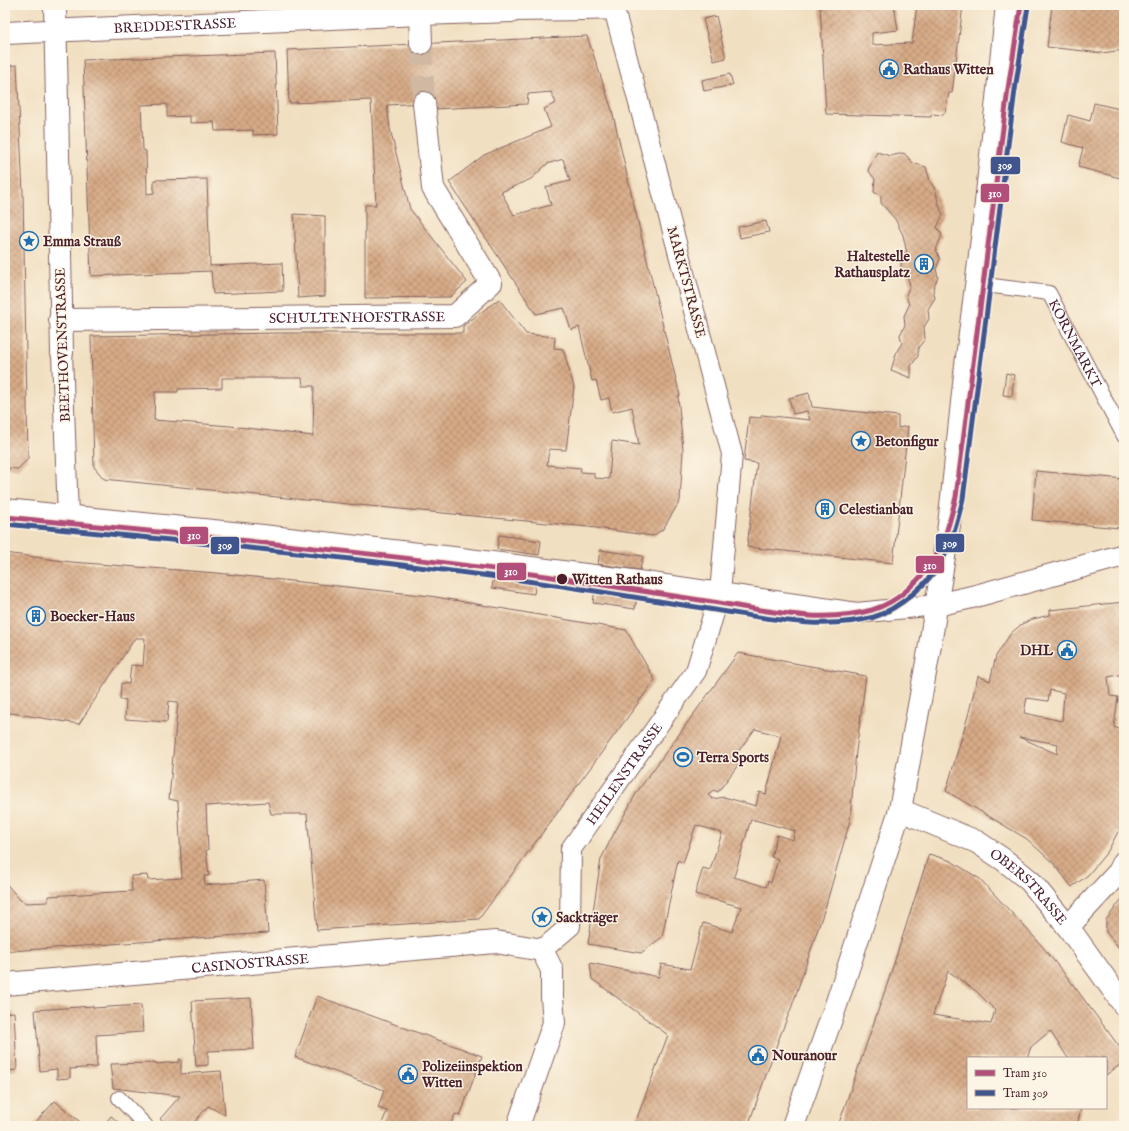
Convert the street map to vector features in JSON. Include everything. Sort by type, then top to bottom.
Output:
[{"type":"street","name":"BEETHOVENSTRASSE","points":[[55,5],[60,320],[68,516]]},
{"type":"street","points":[[793,1126],[900,810],[929,651],[949,526],[1007,5]]},
{"type":"street","name":"BREDDESTRASSE","points":[[5,33],[585,8]]},
{"type":"street","name":"MARKTSTRASSE","points":[[585,8],[614,9],[732,454],[720,594]]},
{"type":"street","points":[[420,14],[421,43]]},
{"type":"street","name":"SCHULTENHOFSTRASSE","points":[[60,320],[455,316],[491,282],[433,188],[424,103]]},
{"type":"street","points":[[5,509],[263,535],[453,557],[625,579],[857,613],[936,605],[972,597],[1124,555]]},
{"type":"street","name":"HEILENSTRASSE","points":[[542,950],[570,926],[571,849],[696,671],[720,594]]},
{"type":"street","name":"OBERSTRASSE","points":[[900,810],[977,842],[1004,860],[1030,881],[1068,928],[1124,1005]]},
{"type":"street","points":[[1068,928],[1118,872],[1124,862]]},
{"type":"street","name":"CASINOSTRASSE","points":[[5,984],[496,942],[542,950]]},
{"type":"street","points":[[518,1126],[554,1024],[552,970],[542,950]]},
{"type":"lane","name":"KORNMARKT","points":[[977,284],[1049,293],[1124,436]]},
{"type":"lane","points":[[119,1098],[146,1126]]},
{"type":"building","name":"Rathaus Witten","points":[[820,5],[894,5],[898,30],[872,33],[872,45],[912,43],[917,5],[963,5],[952,93],[949,93],[945,113],[943,115],[931,114],[931,117],[826,114]]},
{"type":"building","points":[[1052,5],[1124,5],[1124,50],[1102,53],[1047,47]]},
{"type":"building","points":[[716,16],[726,58],[714,61],[703,19]]},
{"type":"building","points":[[587,36],[612,110],[680,396],[678,396],[683,450],[680,501],[663,529],[653,536],[589,527],[104,479],[94,467],[91,336],[279,333],[463,333],[463,326],[499,299],[526,334],[555,337],[554,348],[563,349],[574,387],[566,450],[549,449],[547,465],[581,468],[580,472],[594,473],[594,478],[609,479],[612,441],[639,445],[632,407],[612,412],[609,398],[601,400],[596,380],[592,381],[579,327],[571,330],[564,308],[536,314],[449,182],[484,155],[551,127],[544,109],[556,103],[551,92],[528,94],[527,104],[435,109],[424,103],[387,105],[390,129],[410,209],[467,282],[450,297],[365,298],[365,205],[376,205],[371,100],[289,103],[287,50]],"holes":[[[563,159],[570,181],[546,187],[551,205],[514,215],[501,192],[531,179],[547,164]],[[222,378],[302,378],[303,386],[314,386],[313,436],[230,426],[154,420],[155,392],[178,392],[178,389],[222,388]]]},
{"type":"building","points":[[275,53],[278,134],[253,135],[253,130],[215,131],[214,122],[190,123],[190,116],[167,117],[167,104],[141,105],[143,150],[146,151],[147,194],[154,193],[154,180],[207,179],[210,266],[282,263],[283,291],[213,294],[211,271],[91,276],[83,60]]},
{"type":"building","points":[[17,65],[23,194],[28,459],[18,469],[5,468],[5,66]]},
{"type":"building","points":[[730,74],[733,85],[704,91],[702,80]]},
{"type":"building","points":[[1094,103],[1124,110],[1124,179],[1078,167],[1083,148],[1062,142],[1068,115],[1090,121]]},
{"type":"building","name":"Haltestelle Rathausplatz","points":[[877,152],[890,156],[904,153],[913,163],[926,167],[930,181],[936,191],[938,203],[943,215],[937,227],[942,235],[936,250],[940,259],[936,269],[938,277],[933,289],[935,298],[928,309],[929,319],[924,327],[925,339],[918,348],[918,356],[911,366],[911,378],[891,370],[897,351],[902,343],[900,335],[905,325],[904,316],[909,305],[906,295],[910,285],[907,276],[910,270],[901,270],[901,253],[907,253],[903,235],[895,219],[881,203],[881,196],[874,192],[875,179],[868,170]]},
{"type":"building","points":[[294,214],[325,216],[325,296],[298,298]]},
{"type":"building","points":[[766,221],[769,232],[740,238],[738,227]]},
{"type":"building","points":[[1006,373],[1014,375],[1012,396],[1003,395]]},
{"type":"building","name":"Celestianbau","points":[[809,393],[812,407],[898,416],[898,428],[908,426],[893,563],[747,547],[757,463],[744,461],[749,417],[761,418],[762,415],[810,420],[807,411],[793,414],[789,398]]},
{"type":"building","points":[[1036,471],[1124,479],[1120,528],[1032,520]]},
{"type":"building","points":[[499,535],[541,541],[539,555],[497,549]]},
{"type":"building","points":[[600,550],[643,556],[640,570],[598,564]]},
{"type":"building","points":[[5,553],[71,562],[217,573],[430,596],[626,630],[655,680],[479,919],[317,930],[307,814],[271,814],[268,802],[206,806],[208,850],[206,850],[209,876],[204,876],[205,885],[264,880],[268,933],[11,951],[5,948],[5,882],[20,900],[26,903],[48,902],[48,896],[132,891],[131,876],[147,875],[148,880],[182,878],[178,801],[169,799],[178,702],[169,701],[167,722],[125,719],[126,700],[120,699],[121,683],[129,684],[131,665],[143,666],[145,638],[135,638],[79,724],[11,713],[5,715]]},
{"type":"building","points":[[494,575],[536,581],[534,594],[492,588]]},
{"type":"building","points":[[595,589],[637,595],[635,609],[593,603]]},
{"type":"building","points":[[1124,602],[1124,674],[1108,677],[1110,696],[1118,697],[1114,727],[1124,731],[1124,820],[1108,851],[1088,875],[1072,887],[1054,864],[1027,839],[946,791],[978,676],[990,681],[996,656],[1011,633],[1022,624],[1033,619],[1050,615],[1050,610]],"holes":[[[1050,690],[1064,693],[1062,721],[1024,713],[1027,698],[1048,701]],[[1019,737],[1058,744],[1057,754]]]},
{"type":"building","points":[[738,653],[866,676],[856,751],[850,821],[826,905],[792,1006],[748,1126],[634,1126],[668,1035],[592,979],[590,963],[659,977],[661,964],[690,969],[703,923],[732,932],[741,907],[695,894],[703,868],[710,870],[722,833],[696,825],[683,863],[678,860],[662,937],[641,953],[588,944],[601,859],[637,792]],"holes":[[[755,729],[781,736],[766,794],[759,792],[756,806],[724,797],[713,799],[708,795],[713,790],[718,792],[738,765],[732,760]],[[751,819],[795,831],[793,840],[777,835],[771,857],[778,859],[771,883],[768,881],[766,887],[734,877]]]},
{"type":"building","points":[[929,854],[951,861],[980,879],[1036,939],[1068,978],[1124,1053],[1124,1062],[1107,1074],[1107,1057],[1067,1057],[1050,1031],[1031,1047],[1027,1057],[967,1057],[967,1109],[1081,1109],[1077,1126],[838,1126],[888,982]],"holes":[[[948,971],[976,991],[995,1010],[991,1024],[933,1015]]]},
{"type":"building","points":[[1124,896],[1124,954],[1106,932],[1106,920]]},
{"type":"building","name":"Polizeiinspektion Witten","points":[[317,996],[482,1056],[460,1116],[455,1114],[450,1126],[381,1126],[387,1111],[378,1108],[384,1090],[295,1057]]},
{"type":"building","points":[[251,998],[254,1049],[208,1051],[208,1065],[196,1066],[192,1001]]},
{"type":"building","points":[[141,1005],[143,1032],[96,1035],[97,1067],[70,1069],[70,1078],[57,1079],[57,1069],[40,1071],[35,1010],[93,1006],[93,1008]]},
{"type":"building","points":[[14,1012],[17,1070],[5,1071],[5,1013]]},
{"type":"building","points":[[179,1059],[181,1059],[181,1074],[221,1071],[225,1115],[208,1106],[191,1126],[168,1126],[160,1119],[180,1096],[113,1088],[110,1064],[155,1064],[179,1062]]},
{"type":"building","points":[[55,1101],[85,1126],[32,1126]]},
{"type":"building","points":[[111,1116],[123,1126],[103,1126]]},
{"type":"tunnel","points":[[421,43],[424,103]]},
{"type":"tram line","name":"310","points":[[5,517],[276,544],[478,567],[546,576],[796,615],[834,616],[853,614],[872,610],[886,604],[907,590],[927,569],[934,559],[945,537],[956,497],[1008,89],[1021,5]]},
{"type":"tram line","name":"309","points":[[5,524],[340,558],[474,574],[563,586],[795,622],[835,623],[855,621],[874,617],[891,610],[925,583],[941,562],[952,539],[963,499],[1015,90],[1028,6]]},
{"type":"place","name":"Rathaus Witten","points":[[889,69]]},
{"type":"place","name":"Emma Strauß","points":[[29,241]]},
{"type":"place","name":"Haltestelle Rathausplatz","points":[[924,264]]},
{"type":"place","name":"Betonfigur","points":[[861,441]]},
{"type":"place","name":"Celestianbau","points":[[825,509]]},
{"type":"place","name":"Witten Rathaus","points":[[562,579]]},
{"type":"place","name":"Boecker-Haus","points":[[36,616]]},
{"type":"place","name":"DHL","points":[[1067,650]]},
{"type":"place","name":"Terra Sports","points":[[683,757]]},
{"type":"place","name":"Sackträger","points":[[542,917]]},
{"type":"place","name":"Nouranour","points":[[758,1055]]},
{"type":"place","name":"Polizeiinspektion Witten","points":[[408,1074]]}]
